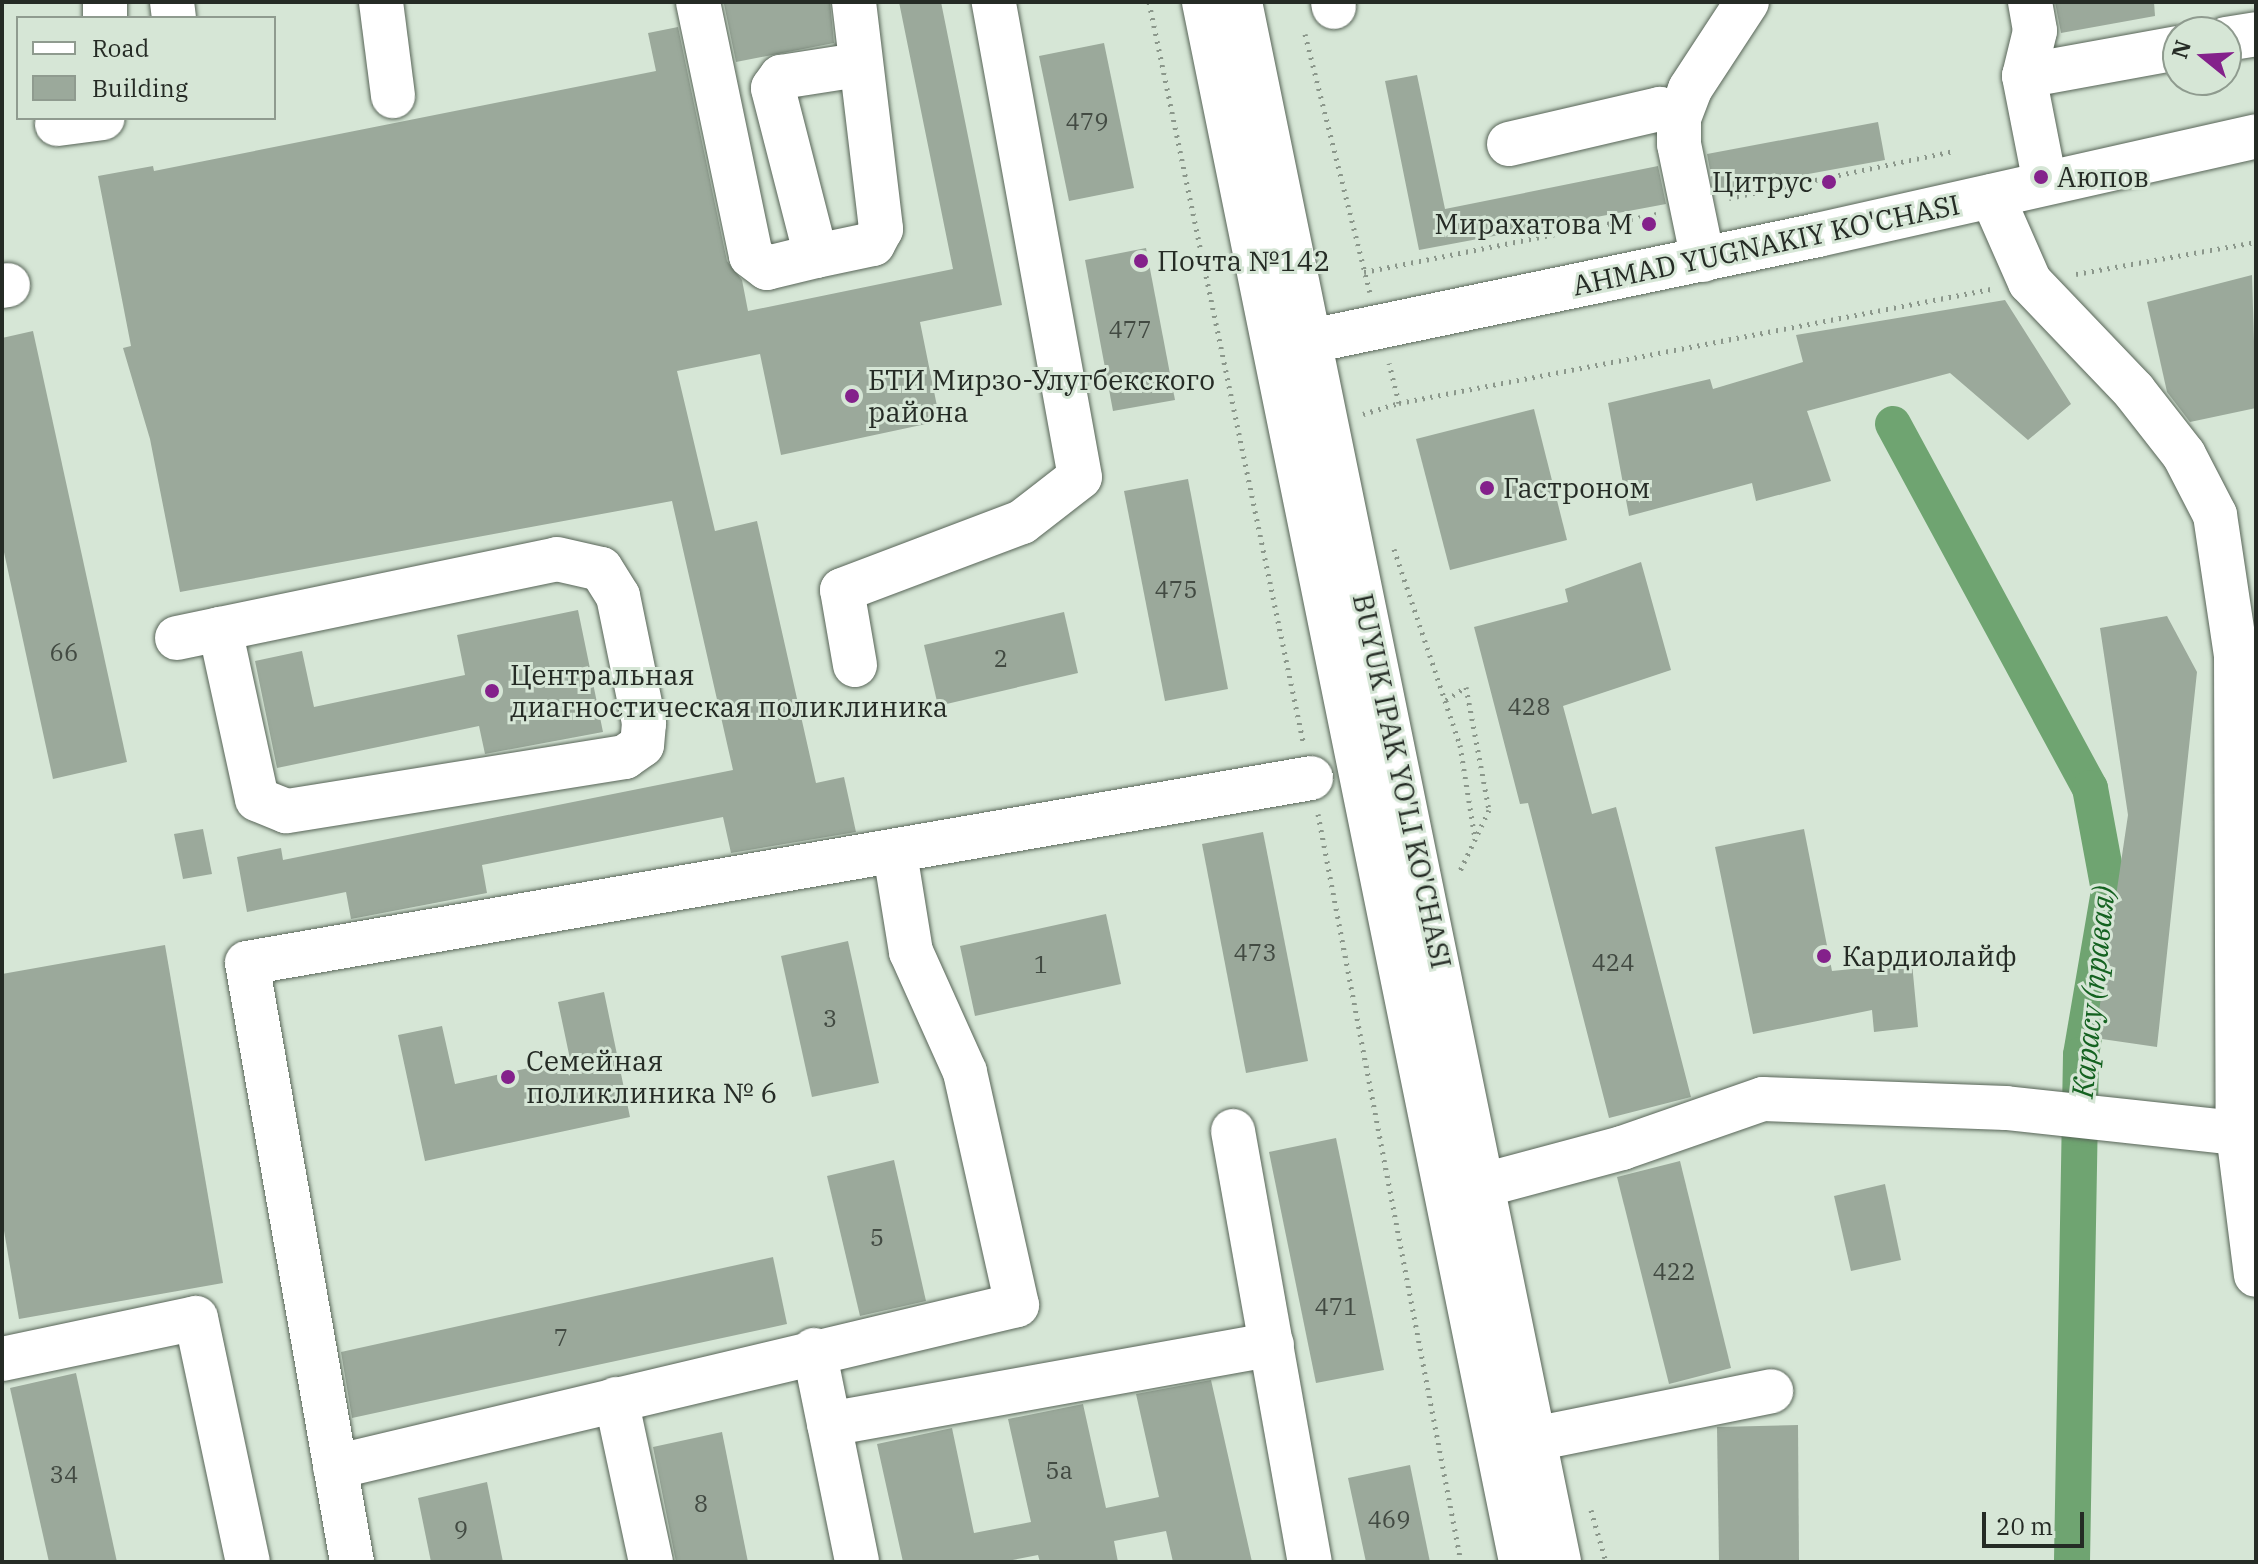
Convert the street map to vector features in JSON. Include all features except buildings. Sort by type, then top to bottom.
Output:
[{"type":"street","points":[[381,2],[393,96]]},
{"type":"street","points":[[698,2],[751,256],[767,268],[873,244],[881,229],[858,65],[854,2]]},
{"type":"street","points":[[855,665],[842,590],[1022,522],[1080,477],[994,2]]},
{"type":"street","points":[[1204,2],[1293,345]]},
{"type":"street","name":"BUYUK IPAK YO'LI KO'CHASI","points":[[1240,2],[1293,345],[1521,1562]]},
{"type":"street","points":[[1703,260],[1679,144],[1679,118],[1690,89],[1747,2]]},
{"type":"street","points":[[2030,2],[2035,31],[2024,76],[2045,183]]},
{"type":"street","points":[[2024,76],[2162,51]]},
{"type":"street","points":[[816,256],[773,88],[781,77],[858,65]]},
{"type":"street","points":[[1509,144],[1660,109],[1679,118]]},
{"type":"street","points":[[57,124],[88,120]]},
{"type":"street","name":"AHMAD YUGNAKIY KO'CHASI","points":[[1293,345],[1703,260],[2256,136]]},
{"type":"street","points":[[1992,196],[2030,282],[2134,391],[2184,455],[2215,515],[2236,656],[2248,842],[2238,1133],[2256,1275]]},
{"type":"street","name":"BUYUK IPAK YO'LI KO'CHASI","points":[[1293,345],[1484,1185],[1559,1562]]},
{"type":"street","points":[[177,638],[220,629],[557,559],[601,569],[618,596],[644,723],[642,745],[625,757],[286,811],[257,799],[220,629]]},
{"type":"street","points":[[352,1562],[247,963],[895,853],[1307,758]]},
{"type":"street","points":[[335,1467],[814,1350],[1017,1305],[965,1072],[911,952],[895,853]]},
{"type":"street","points":[[1484,1185],[1622,1148],[1763,1099],[2006,1108],[2238,1133]]},
{"type":"street","points":[[1233,1131],[1310,1562]]},
{"type":"street","points":[[2,1359],[196,1318],[248,1562]]},
{"type":"street","points":[[829,1424],[1272,1344]]},
{"type":"street","points":[[814,1350],[857,1562]]},
{"type":"street","points":[[1534,1439],[1771,1391]]},
{"type":"street","points":[[616,1399],[651,1562]]},
{"type":"path","points":[[1323,9],[1381,326],[1399,403]]},
{"type":"path","points":[[1355,417],[1399,403],[2030,282],[2256,242]]},
{"type":"path","points":[[1391,539],[1460,745],[1475,839]]},
{"type":"path","points":[[1307,758],[1312,733]]},
{"type":"waterway","name":"Карасу (правая)","points":[[1893,424],[2090,788],[2109,891],[2081,1055],[2072,1562]]},
{"type":"place","name":"Аюпов","points":[[2041,177]]},
{"type":"place","name":"Цитрус","points":[[1829,182]]},
{"type":"place","name":"Мирахатова М","points":[[1649,224]]},
{"type":"place","name":"Почта №142","points":[[1141,261]]},
{"type":"place","name":"БТИ Мирзо-Улугбекского района","points":[[852,396]]},
{"type":"place","name":"Гастроном","points":[[1487,488]]},
{"type":"place","name":"Центральная диагностическая поликлиника","points":[[492,691]]},
{"type":"place","name":"Кардиолайф","points":[[1824,956]]},
{"type":"place","name":"Семейная поликлиника № 6","points":[[508,1077]]}]
